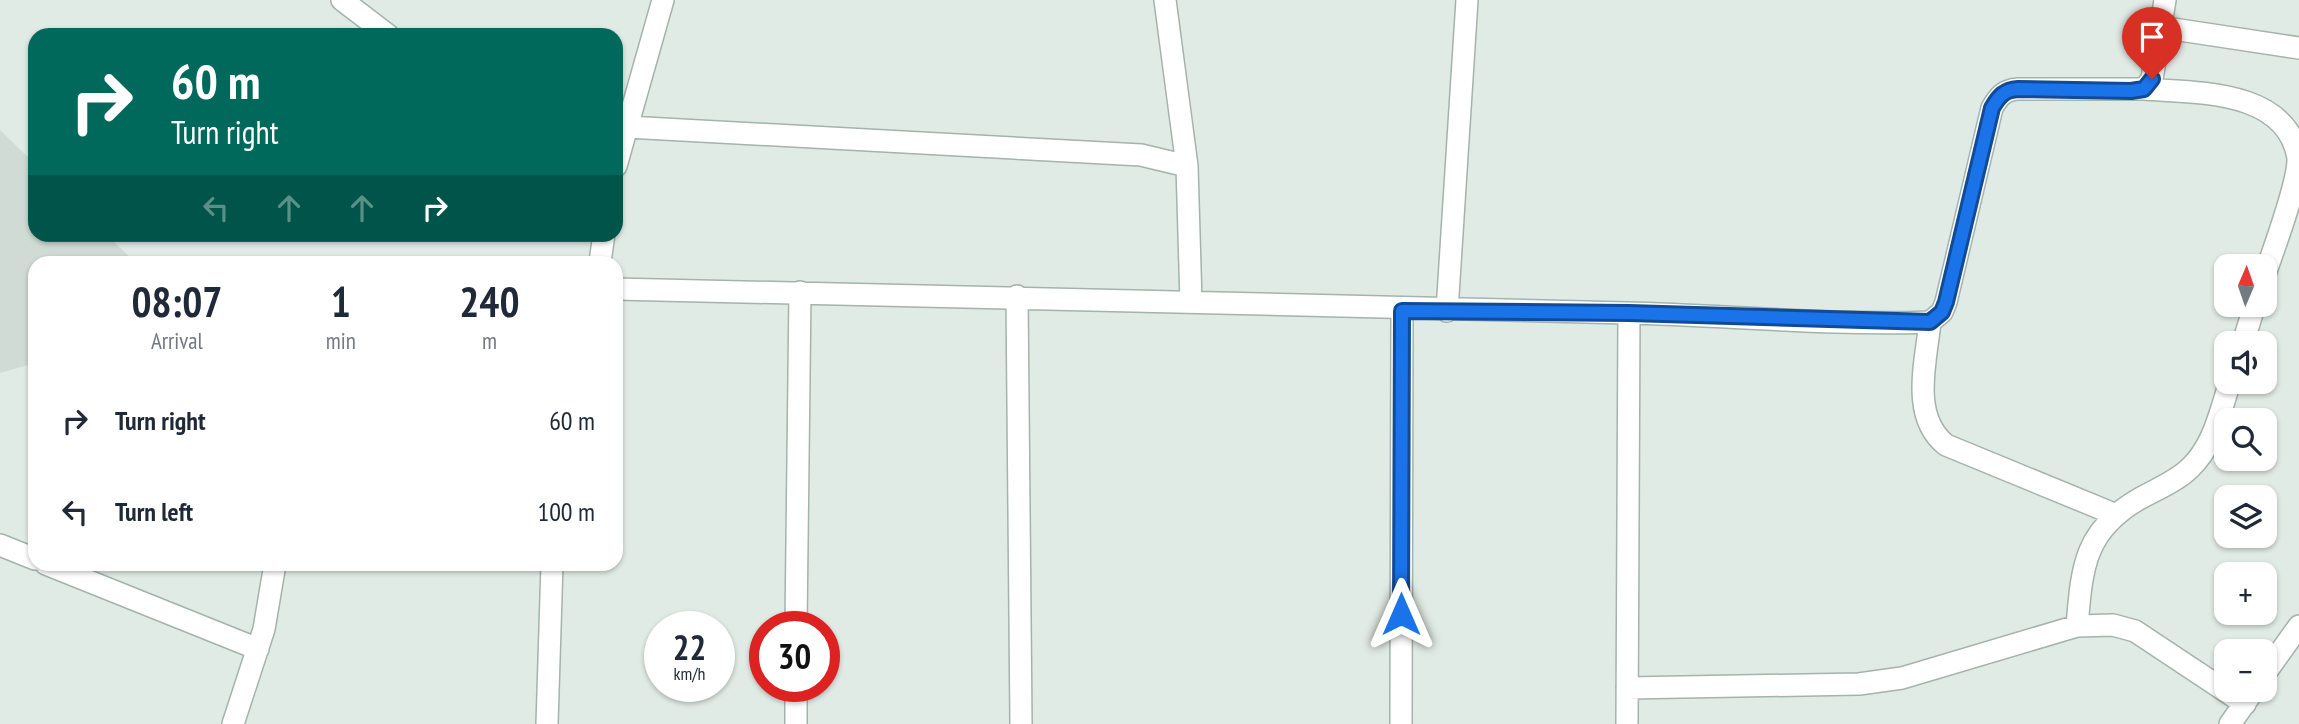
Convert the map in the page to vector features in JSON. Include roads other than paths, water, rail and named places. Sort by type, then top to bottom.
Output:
[{"type":"street","points":[[342,0],[379,28]]},
{"type":"street","points":[[623,141],[663,0]]},
{"type":"street","points":[[1165,0],[1187,166],[1191,302]]},
{"type":"street","points":[[1447,311],[1467,0]]},
{"type":"street","points":[[2144,89],[2152,79],[2165,0]]},
{"type":"street","points":[[2160,27],[2299,48]]},
{"type":"street","points":[[623,289],[1017,296],[1402,311],[1629,313],[1930,322],[1942,312],[1946,302],[1992,108],[2008,90],[2018,89],[2144,89],[2238,97],[2266,111],[2287,133],[2298,159],[2294,188],[2272,254]]},
{"type":"street","points":[[627,127],[1141,155],[1187,166]]},
{"type":"street","points":[[796,611],[800,292]]},
{"type":"street","points":[[1017,296],[1021,724]]},
{"type":"street","points":[[1401,724],[1402,311]]},
{"type":"street","points":[[1627,724],[1629,313]]},
{"type":"street","points":[[1930,322],[1924,408],[1929,428],[1936,437],[1946,445],[2114,514]]},
{"type":"street","points":[[2077,626],[2082,571],[2094,538],[2114,514],[2189,470],[2209,445],[2226,394]]},
{"type":"street","points":[[0,545],[28,556]]},
{"type":"street","points":[[63,571],[258,649]]},
{"type":"street","points":[[233,724],[258,649],[274,571]]},
{"type":"street","points":[[547,724],[552,571]]},
{"type":"street","points":[[1627,688],[1859,684],[1902,678],[2077,626],[2113,625],[2135,631],[2214,677]]},
{"type":"street","points":[[2277,657],[2299,626]]},
{"type":"street","points":[[796,702],[796,724]]},
{"type":"street","points":[[2230,724],[2245,702]]}]
